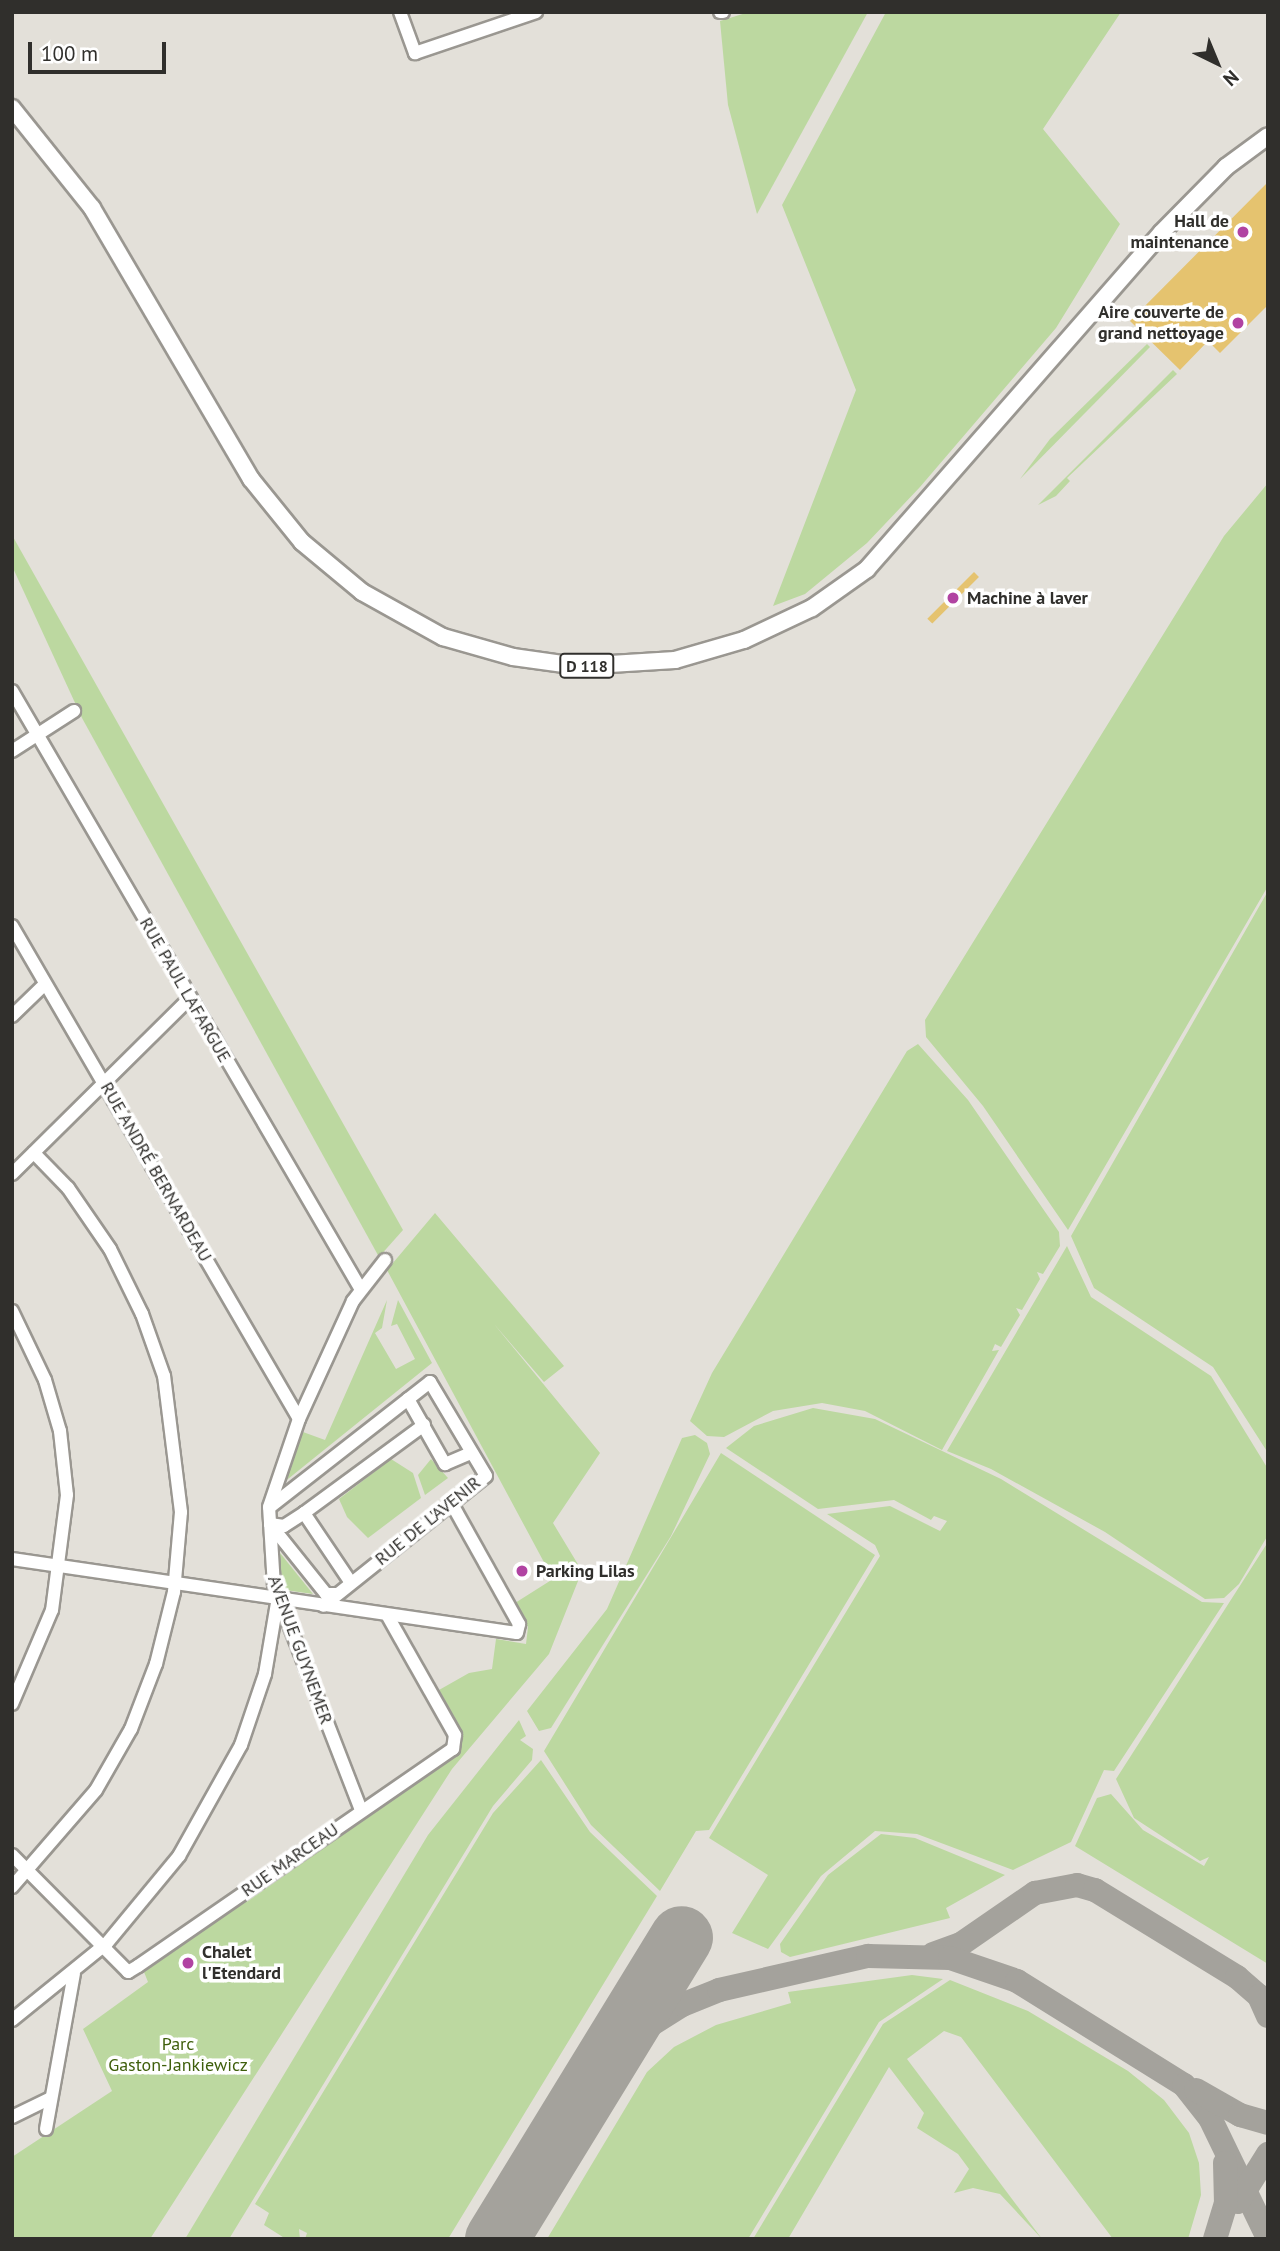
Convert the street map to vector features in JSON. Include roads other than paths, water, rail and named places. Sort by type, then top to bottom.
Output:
[{"type":"main road","name":"D 118","points":[[12,108],[92,208],[251,479],[302,542],[362,592],[443,637],[513,657],[579,666],[675,660],[744,640],[813,608],[867,569],[1130,267],[1268,126]]},
{"type":"main road","name":"D 118","points":[[1226,167],[1268,136]]},
{"type":"street","points":[[400,12],[415,53],[536,12]]},
{"type":"street","name":"RUE PAUL LAFARGUE","points":[[12,691],[360,1288]]},
{"type":"street","points":[[12,751],[74,711]]},
{"type":"street","name":"RUE ANDRÉ BERNARDEAU","points":[[12,926],[299,1419]]},
{"type":"street","points":[[12,1016],[45,984]]},
{"type":"street","points":[[12,1174],[190,998]]},
{"type":"street","points":[[12,1887],[29,1871],[96,1790],[131,1729],[156,1664],[175,1583],[181,1512],[164,1376],[110,1249],[68,1188],[34,1153]]},
{"type":"street","name":"AVENUE GUYNEMER","points":[[361,1810],[278,1599],[268,1562],[269,1507],[299,1419],[360,1288],[385,1260]]},
{"type":"street","points":[[12,1311],[45,1380],[60,1431],[67,1494],[61,1567],[43,1642],[12,1704]]},
{"type":"street","name":"RUE DE L'AVENIR","points":[[269,1507],[430,1382],[486,1476],[323,1606]]},
{"type":"street","name":"RUE DE L'AVENIR","points":[[408,1399],[445,1464],[471,1453]]},
{"type":"street","points":[[270,1524],[284,1526],[424,1424]]},
{"type":"street","points":[[12,1559],[517,1633],[519,1624],[452,1504]]},
{"type":"street","points":[[304,1513],[351,1583]]},
{"type":"street","points":[[270,1524],[326,1594],[336,1594]]},
{"type":"street","points":[[12,2020],[103,1947],[179,1856],[212,1803],[258,1695],[278,1599]]},
{"type":"street","name":"RUE MARCEAU","points":[[103,1947],[128,1972],[453,1749],[456,1735],[387,1615]]},
{"type":"street","points":[[12,1855],[103,1947]]},
{"type":"street","points":[[46,2129],[74,1972]]},
{"type":"street","points":[[12,2117],[51,2098]]},
{"type":"place","name":"Hall de maintenance","points":[[1243,232]]},
{"type":"place","name":"Aire couverte de grand nettoyage","points":[[1238,323]]},
{"type":"place","name":"Machine à laver","points":[[953,598]]},
{"type":"place","name":"Parking Lilas","points":[[522,1571]]},
{"type":"place","name":"Chalet l'Etendard","points":[[188,1963]]},
{"type":"park label","name":"Parc Gaston-Jankiewicz","points":[[178,2055]]}]
